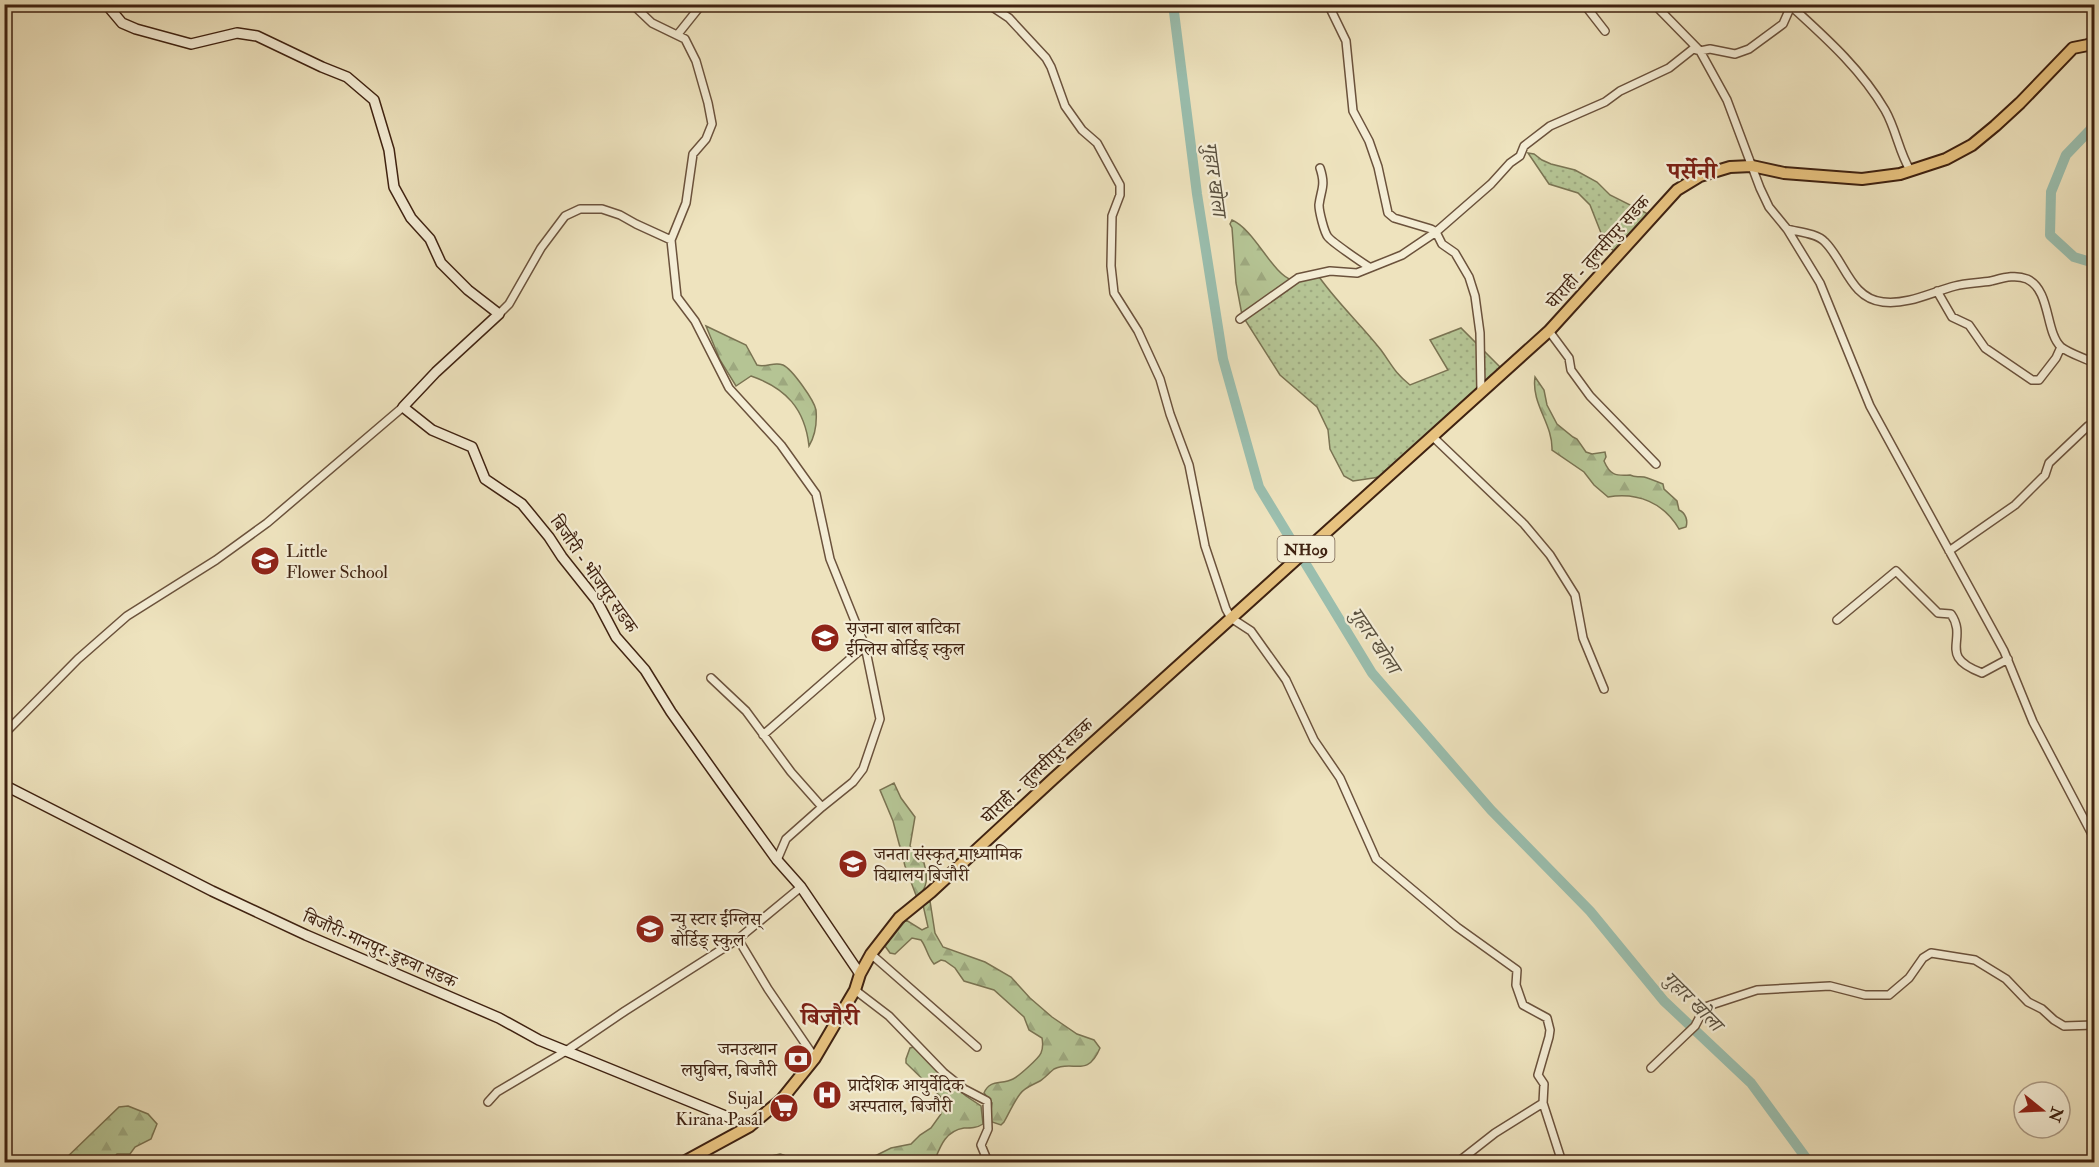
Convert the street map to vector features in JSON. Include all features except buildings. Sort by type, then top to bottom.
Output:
[{"type":"main road","name":"घोराही - तुलसीपुर सडक","points":[[684,1162],[750,1126],[782,1100],[815,1058],[855,990],[860,974],[871,954],[899,918],[931,892],[1381,481],[1549,331],[1677,190],[1700,176],[1730,167],[1752,166],[1784,172],[1862,179],[1900,174],[1946,159],[1972,145],[2020,103],[2073,48],[2094,42]]},
{"type":"street","points":[[106,4],[122,23],[135,29],[191,44],[237,33],[257,36],[322,68],[347,77],[374,100],[390,150],[394,187],[411,218],[430,239],[441,262],[468,290],[499,314]]},
{"type":"street","points":[[632,4],[652,23],[685,39],[696,61],[712,124],[706,139],[693,154],[686,203],[671,240],[677,297],[695,321],[729,388],[781,445],[816,494],[830,559],[865,646],[880,719],[863,769],[853,782],[786,839],[777,860]]},
{"type":"street","points":[[678,34],[702,4]]},
{"type":"street","points":[[988,4],[1008,18],[1046,58],[1065,106],[1082,130],[1097,143],[1120,185],[1120,195],[1112,216],[1111,266],[1114,293],[1138,332],[1161,378],[1170,414],[1189,465],[1204,546],[1226,609],[1231,618],[1251,631],[1286,680],[1314,740],[1340,778],[1376,859],[1457,927],[1517,970],[1516,985],[1522,1005],[1547,1022],[1550,1030],[1538,1075],[1544,1084],[1543,1103],[1562,1162]]},
{"type":"street","points":[[1328,4],[1346,41],[1353,111],[1370,141],[1388,213],[1394,218],[1436,232],[1442,244],[1455,253],[1469,277],[1475,296],[1480,333],[1481,392]]},
{"type":"street","points":[[1654,4],[1700,51],[1727,100],[1769,207],[1787,229],[1820,283],[1870,406],[2008,659],[2033,722],[2094,838]]},
{"type":"street","points":[[1589,6],[1605,31]]},
{"type":"street","points":[[1240,319],[1298,278],[1330,271],[1357,273],[1402,255],[1436,232],[1491,184],[1510,163],[1517,160],[1524,146],[1550,126],[1605,102],[1620,91],[1669,68],[1694,49],[1700,51],[1710,49],[1735,54],[1749,49],[1783,24],[1791,6],[1846,56],[1885,110],[1903,158],[1910,170]]},
{"type":"street","points":[[1320,168],[1324,179],[1319,205],[1327,236],[1369,267]]},
{"type":"street","points":[[4,734],[70,667],[127,616],[216,560],[267,523],[403,407],[436,372],[509,304],[541,248],[565,216],[580,209],[602,209],[620,214],[671,240]]},
{"type":"street","points":[[1787,229],[1819,238],[1825,242],[1840,260],[1854,286],[1864,296],[1883,302],[1929,295],[1957,286],[2012,276],[2028,279],[2037,289],[2049,314],[2054,336],[2061,347],[2094,363]]},
{"type":"street","points":[[1937,291],[1952,317],[1969,325],[1985,348],[2032,380],[2039,380],[2056,358],[2061,347]]},
{"type":"street","points":[[1549,331],[1569,358],[1571,370],[1590,396],[1656,464]]},
{"type":"street","name":"बिजौरी - भोजपुर सडक","points":[[403,407],[432,430],[472,447],[485,479],[522,504],[537,522],[597,601],[616,637],[645,670],[671,712],[777,860],[801,887],[860,974]]},
{"type":"street","points":[[1949,551],[2015,505],[2045,475],[2049,463],[2088,426]]},
{"type":"street","points":[[1432,436],[1524,524],[1550,555],[1575,595],[1583,638],[1604,689]]},
{"type":"street","points":[[1837,620],[1896,571],[1938,614],[1950,614],[1957,622],[1955,653],[1965,666],[1982,673],[2008,659]]},
{"type":"street","points":[[763,735],[865,646]]},
{"type":"street","points":[[711,678],[746,711],[791,772],[822,807]]},
{"type":"street","name":"बिजौरी-मानपुर-डुरुवा सडक","points":[[4,784],[231,900],[499,1018],[538,1040],[750,1126]]},
{"type":"street","points":[[488,1102],[497,1092],[566,1051],[738,939],[801,887]]},
{"type":"street","points":[[738,939],[768,989],[815,1058]]},
{"type":"street","points":[[1651,1068],[1695,1026],[1705,1006],[1757,990],[1830,986],[1865,995],[1889,995],[1909,978],[1923,958],[1931,953],[1975,960],[2006,979],[2028,1002],[2042,1009],[2064,1026],[2094,1025]]},
{"type":"street","points":[[871,954],[977,1047]]},
{"type":"street","points":[[855,990],[889,1016],[944,1073],[964,1089],[987,1101],[988,1129],[981,1145],[988,1162]]},
{"type":"street","points":[[1458,1162],[1495,1133],[1543,1103]]},
{"type":"green space","points":[[1528,153],[1551,164],[1575,170],[1597,182],[1610,195],[1648,214],[1615,252],[1605,243],[1590,205],[1578,193],[1549,184]]},
{"type":"green space","points":[[1232,220],[1248,233],[1277,270],[1292,280],[1242,315],[1236,283],[1230,224]]},
{"type":"green space","points":[[1315,271],[1330,292],[1410,385],[1448,370],[1430,340],[1461,328],[1501,368],[1380,477],[1353,481],[1344,476],[1330,449],[1328,430],[1317,407],[1280,375],[1242,315]]},
{"type":"green space","points":[[706,326],[746,345],[757,365],[783,365],[797,378],[816,410],[815,429],[809,446],[803,421],[792,402],[784,394],[751,376],[736,386],[720,360]]},
{"type":"green space","points":[[1535,377],[1544,390],[1547,405],[1557,424],[1577,439],[1586,452],[1592,454],[1605,452],[1604,461],[1614,474],[1644,477],[1663,484],[1664,489],[1677,501],[1679,510],[1685,515],[1686,527],[1679,529],[1666,512],[1649,501],[1630,496],[1608,497],[1584,472],[1552,450],[1549,431],[1536,396]]},
{"type":"green space","points":[[894,783],[901,798],[915,817],[910,846],[924,863],[926,878],[925,886],[917,898],[905,866],[893,821],[880,790]]},
{"type":"green space","points":[[930,901],[935,933],[943,947],[985,962],[1011,977],[1052,1017],[1077,1034],[1094,1040],[1100,1048],[1090,1063],[1085,1066],[1061,1066],[1024,1090],[1001,1125],[992,1122],[990,1118],[992,1103],[984,1093],[989,1086],[1013,1079],[1033,1063],[1041,1053],[1042,1038],[1029,1030],[1024,1017],[994,990],[964,981],[955,968],[945,961],[941,960],[934,964],[921,940],[912,938],[895,954],[890,953],[885,946],[906,920],[922,930],[928,927],[923,905]]},
{"type":"green space","points":[[914,1047],[945,1078],[981,1106],[983,1124],[952,1132],[944,1140],[934,1162],[877,1162],[875,1156],[891,1148],[911,1144],[931,1128],[941,1114],[941,1097],[906,1063],[910,1048]]},
{"type":"green space","points":[[128,1106],[148,1114],[157,1124],[151,1139],[135,1147],[130,1154],[117,1154],[111,1161],[63,1161],[119,1107]]},
{"type":"green space","points":[[784,1155],[785,1162],[753,1162],[758,1157]]},
{"type":"waterway","name":"गुहार खोला","points":[[1173,4],[1197,194],[1223,359],[1259,487],[1372,673],[1491,810],[1590,911],[1664,1001],[1751,1083],[1809,1162]]},
{"type":"waterway","points":[[2094,122],[2090,130],[2066,155],[2051,192],[2050,235],[2074,257],[2094,263]]},
{"type":"place","name":"Little Flower School","points":[[265,561]]},
{"type":"place","name":"सृजना बाल बाटिका ईंग्लिस बोर्डिङ् स्कुल","points":[[825,638]]},
{"type":"place","name":"जनता संस्कृत माध्यामिक विद्यालय बिजौरी","points":[[853,864]]},
{"type":"place","name":"न्यु स्टार ईंग्लिस् बोर्डिङ् स्कुल","points":[[650,929]]},
{"type":"place","name":"जनउत्थान लघुबित्त, बिजौरी","points":[[798,1059]]},
{"type":"place","name":"प्रादेशिक आयुर्वेदिक अस्पताल, बिजौरी","points":[[827,1095]]},
{"type":"place","name":"Sujal Kirana Pasal","points":[[784,1108]]},
{"type":"district","name":"पर्सेनी","points":[[1692,171]]},
{"type":"district","name":"बिजौरी","points":[[830,1017]]}]
